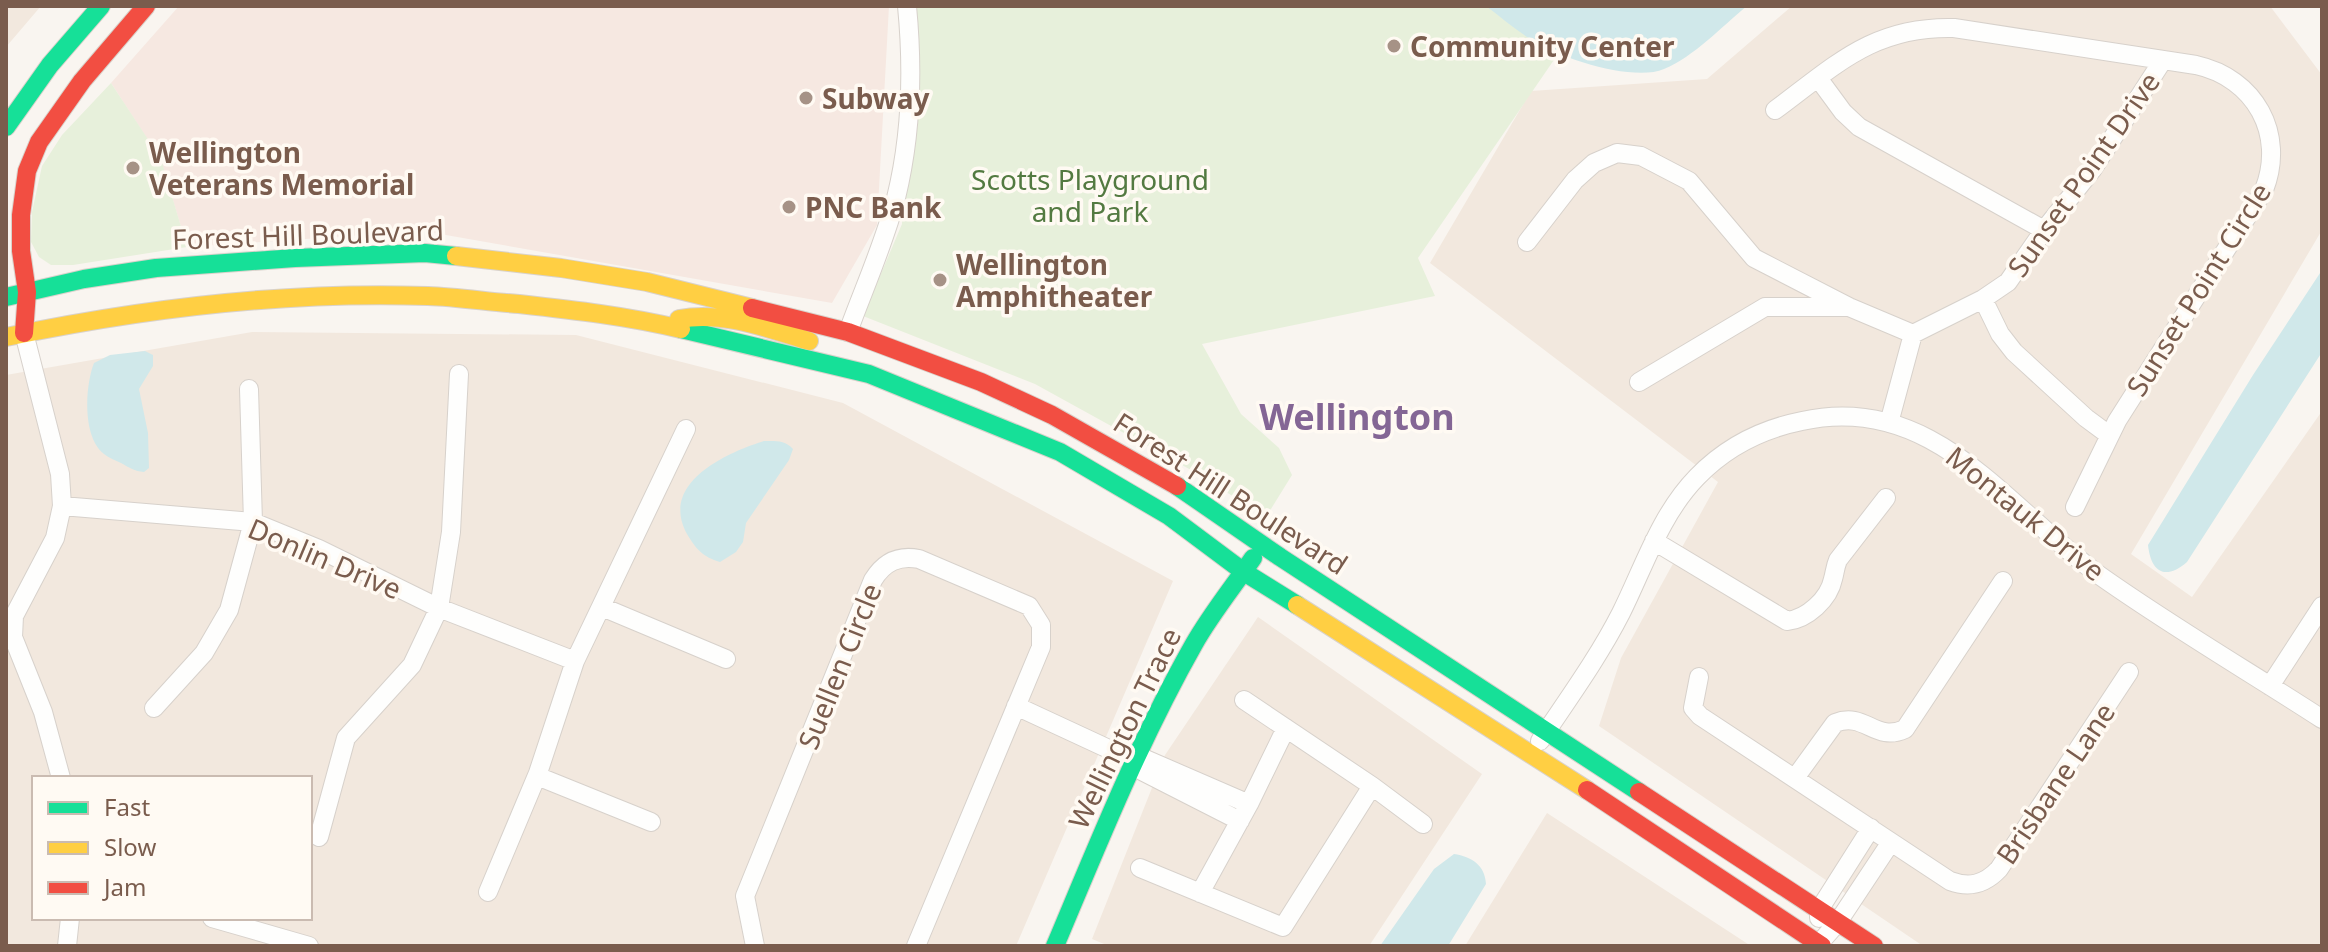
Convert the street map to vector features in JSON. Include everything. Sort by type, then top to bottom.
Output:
[{"type":"main road","points":[[6,127],[50,65],[101,6]]},
{"type":"main road","points":[[15,335],[27,292],[21,251],[21,215],[27,171],[39,142],[82,81],[146,6]]},
{"type":"main road","points":[[6,104],[50,65]]},
{"type":"main road","name":"Forest Hill Boulevard","points":[[6,297],[84,279],[156,268],[425,253],[561,268],[647,282],[848,332],[981,382],[1052,415],[1165,478],[1874,946]]},
{"type":"main road","name":"Forest Hill Boulevard","points":[[15,335],[169,307],[282,297],[359,295],[503,301],[665,325],[869,374],[1060,452],[1169,516],[1244,572],[1532,753],[1819,945]]},
{"type":"main road","points":[[6,307],[15,335]]},
{"type":"main road","points":[[665,325],[692,316],[712,317],[813,342],[835,341],[848,332]]},
{"type":"main road","name":"Wellington Trace","points":[[1055,946],[1134,760],[1194,643],[1262,544]]},
{"type":"street","points":[[848,332],[897,195],[908,119],[907,6]]},
{"type":"street","name":"Sunset Point Circle","points":[[1775,110],[1855,51],[1875,40],[1931,27],[2163,60],[2218,71],[2245,89],[2259,107],[2268,126],[2272,148],[2271,169],[2259,200],[2109,435],[2075,507]]},
{"type":"street","name":"Sunset Point Drive","points":[[1913,334],[1983,299],[2008,282],[2092,170],[2163,60]]},
{"type":"street","points":[[1818,78],[1843,112],[1859,127],[2044,230]]},
{"type":"street","points":[[1527,242],[1575,180],[1594,163],[1617,153],[1641,156],[1689,181],[1754,258],[1849,307],[1913,334],[1889,423]]},
{"type":"street","points":[[1983,299],[2000,334],[2014,352],[2109,435]]},
{"type":"street","points":[[1639,382],[1765,307],[1849,307]]},
{"type":"street","points":[[15,335],[60,474],[62,506],[55,538],[13,600],[13,637],[43,712],[60,776]]},
{"type":"street","points":[[319,837],[346,738],[412,665],[439,608],[451,532],[459,374]]},
{"type":"street","points":[[154,708],[204,653],[229,610],[253,522],[249,389]]},
{"type":"street","name":"Montauk Drive","points":[[1532,753],[1593,662],[1672,508],[1696,477],[1716,460],[1761,433],[1786,424],[1824,418],[1863,418],[1889,423],[1937,441],[1959,455],[2060,545],[2101,576],[2322,719]]},
{"type":"street","points":[[488,892],[537,776],[575,661],[686,429]]},
{"type":"street","points":[[1654,541],[1787,621],[1797,620],[1815,609],[1833,581],[1838,560],[1886,498]]},
{"type":"street","name":"Donlin Drive","points":[[62,506],[253,522],[319,549],[439,608],[575,661]]},
{"type":"street","name":"Suellen Circle","points":[[755,946],[745,896],[873,580],[887,563],[908,557],[1029,606],[1041,625],[1043,636],[916,946]]},
{"type":"street","points":[[1795,778],[1835,723],[1856,719],[1885,734],[1895,734],[1905,729],[2003,581]]},
{"type":"street","points":[[2270,686],[2322,606]]},
{"type":"street","points":[[602,607],[726,659]]},
{"type":"street","name":"Brisbane Lane","points":[[1699,677],[1693,708],[1700,716],[1950,881],[1971,885],[1991,877],[2129,672]]},
{"type":"street","points":[[1244,700],[1423,824]]},
{"type":"street","points":[[1016,706],[1245,813]]},
{"type":"street","points":[[1200,893],[1245,813],[1286,728]]},
{"type":"street","points":[[537,776],[651,822]]},
{"type":"street","points":[[1140,868],[1283,927],[1372,786]]},
{"type":"street","points":[[1819,945],[1819,910],[1871,828]]},
{"type":"street","points":[[1819,945],[1891,842]]},
{"type":"street","points":[[67,946],[70,920]]},
{"type":"street","points":[[219,920],[309,946]]},
{"type":"shaded area","points":[[6,6],[41,6],[6,47]]},
{"type":"shaded area","points":[[179,6],[889,6],[877,225],[832,303],[423,231],[187,247],[161,160],[111,83]]},
{"type":"shaded area","points":[[1792,6],[2270,6],[2322,75],[2322,230],[2131,554],[2192,597],[2322,411],[2322,946],[1923,946],[1599,726],[1621,658],[1718,482],[1430,263],[1531,91],[1707,79]]},
{"type":"shaded area","points":[[252,332],[576,335],[843,403],[1173,581],[1016,946],[6,946],[6,375]]},
{"type":"shaded area","points":[[1258,617],[1482,774],[1369,946],[1109,946],[1092,939],[1165,755]]},
{"type":"shaded area","points":[[1547,813],[1751,946],[1465,946]]},
{"type":"green space","name":"Scotts Playground and Park","points":[[904,6],[1487,6],[1558,54],[1418,258],[1435,296],[1202,344],[1241,414],[1279,448],[1292,475],[1266,517],[1191,470],[1035,384],[863,316],[902,224]]},
{"type":"green space","points":[[111,83],[161,159],[187,247],[73,265],[51,265],[39,257],[31,242],[32,212],[42,166],[62,135]]},
{"type":"water","points":[[1486,6],[1747,6],[1697,49],[1675,63],[1664,69],[1635,73],[1599,67],[1547,49]]},
{"type":"water","points":[[2322,270],[2322,352],[2187,562],[2172,571],[2160,571],[2152,562],[2148,545]]},
{"type":"water","points":[[145,351],[153,355],[153,366],[139,389],[148,433],[149,468],[144,472],[110,458],[97,446],[89,424],[87,397],[94,363],[110,355]]},
{"type":"water","points":[[764,441],[790,446],[793,449],[789,460],[746,523],[743,542],[736,552],[720,562],[709,558],[700,552],[687,534],[681,516],[682,500],[689,485],[716,462]]},
{"type":"water","points":[[1454,854],[1476,863],[1483,872],[1486,884],[1448,946],[1380,946],[1434,869]]},
{"type":"traffic: fast","points":[[6,127],[50,65],[101,6]]},
{"type":"traffic: fast","points":[[6,297],[84,279],[156,268],[295,258],[425,253],[456,256]]},
{"type":"traffic: fast","points":[[681,329],[869,374],[1060,452],[1169,516],[1244,572],[1297,605]]},
{"type":"traffic: fast","points":[[1177,486],[1639,792]]},
{"type":"traffic: fast","points":[[1055,946],[1155,718],[1194,644],[1253,558]]},
{"type":"traffic: slow","points":[[456,256],[647,282],[752,308]]},
{"type":"traffic: slow","points":[[6,337],[163,310],[269,299],[375,295],[519,304],[620,317],[681,329]]},
{"type":"traffic: slow","points":[[679,319],[729,319],[809,341]]},
{"type":"traffic: slow","points":[[1297,605],[1587,790]]},
{"type":"traffic: jam","points":[[24,333],[27,292],[21,251],[21,215],[27,171],[39,142],[82,81],[146,6]]},
{"type":"traffic: jam","points":[[752,308],[848,332],[981,382],[1052,415],[1177,486]]},
{"type":"traffic: jam","points":[[1587,790],[1822,946]]},
{"type":"traffic: jam","points":[[1639,792],[1874,946]]},
{"type":"place","name":"Community Center","points":[[1394,46]]},
{"type":"place","name":"Subway","points":[[806,98]]},
{"type":"place","name":"Wellington Veterans Memorial","points":[[133,168]]},
{"type":"place","name":"PNC Bank","points":[[789,207]]},
{"type":"place","name":"Wellington Amphitheater","points":[[940,280]]},
{"type":"district","name":"Wellington","points":[[1357,416]]}]
